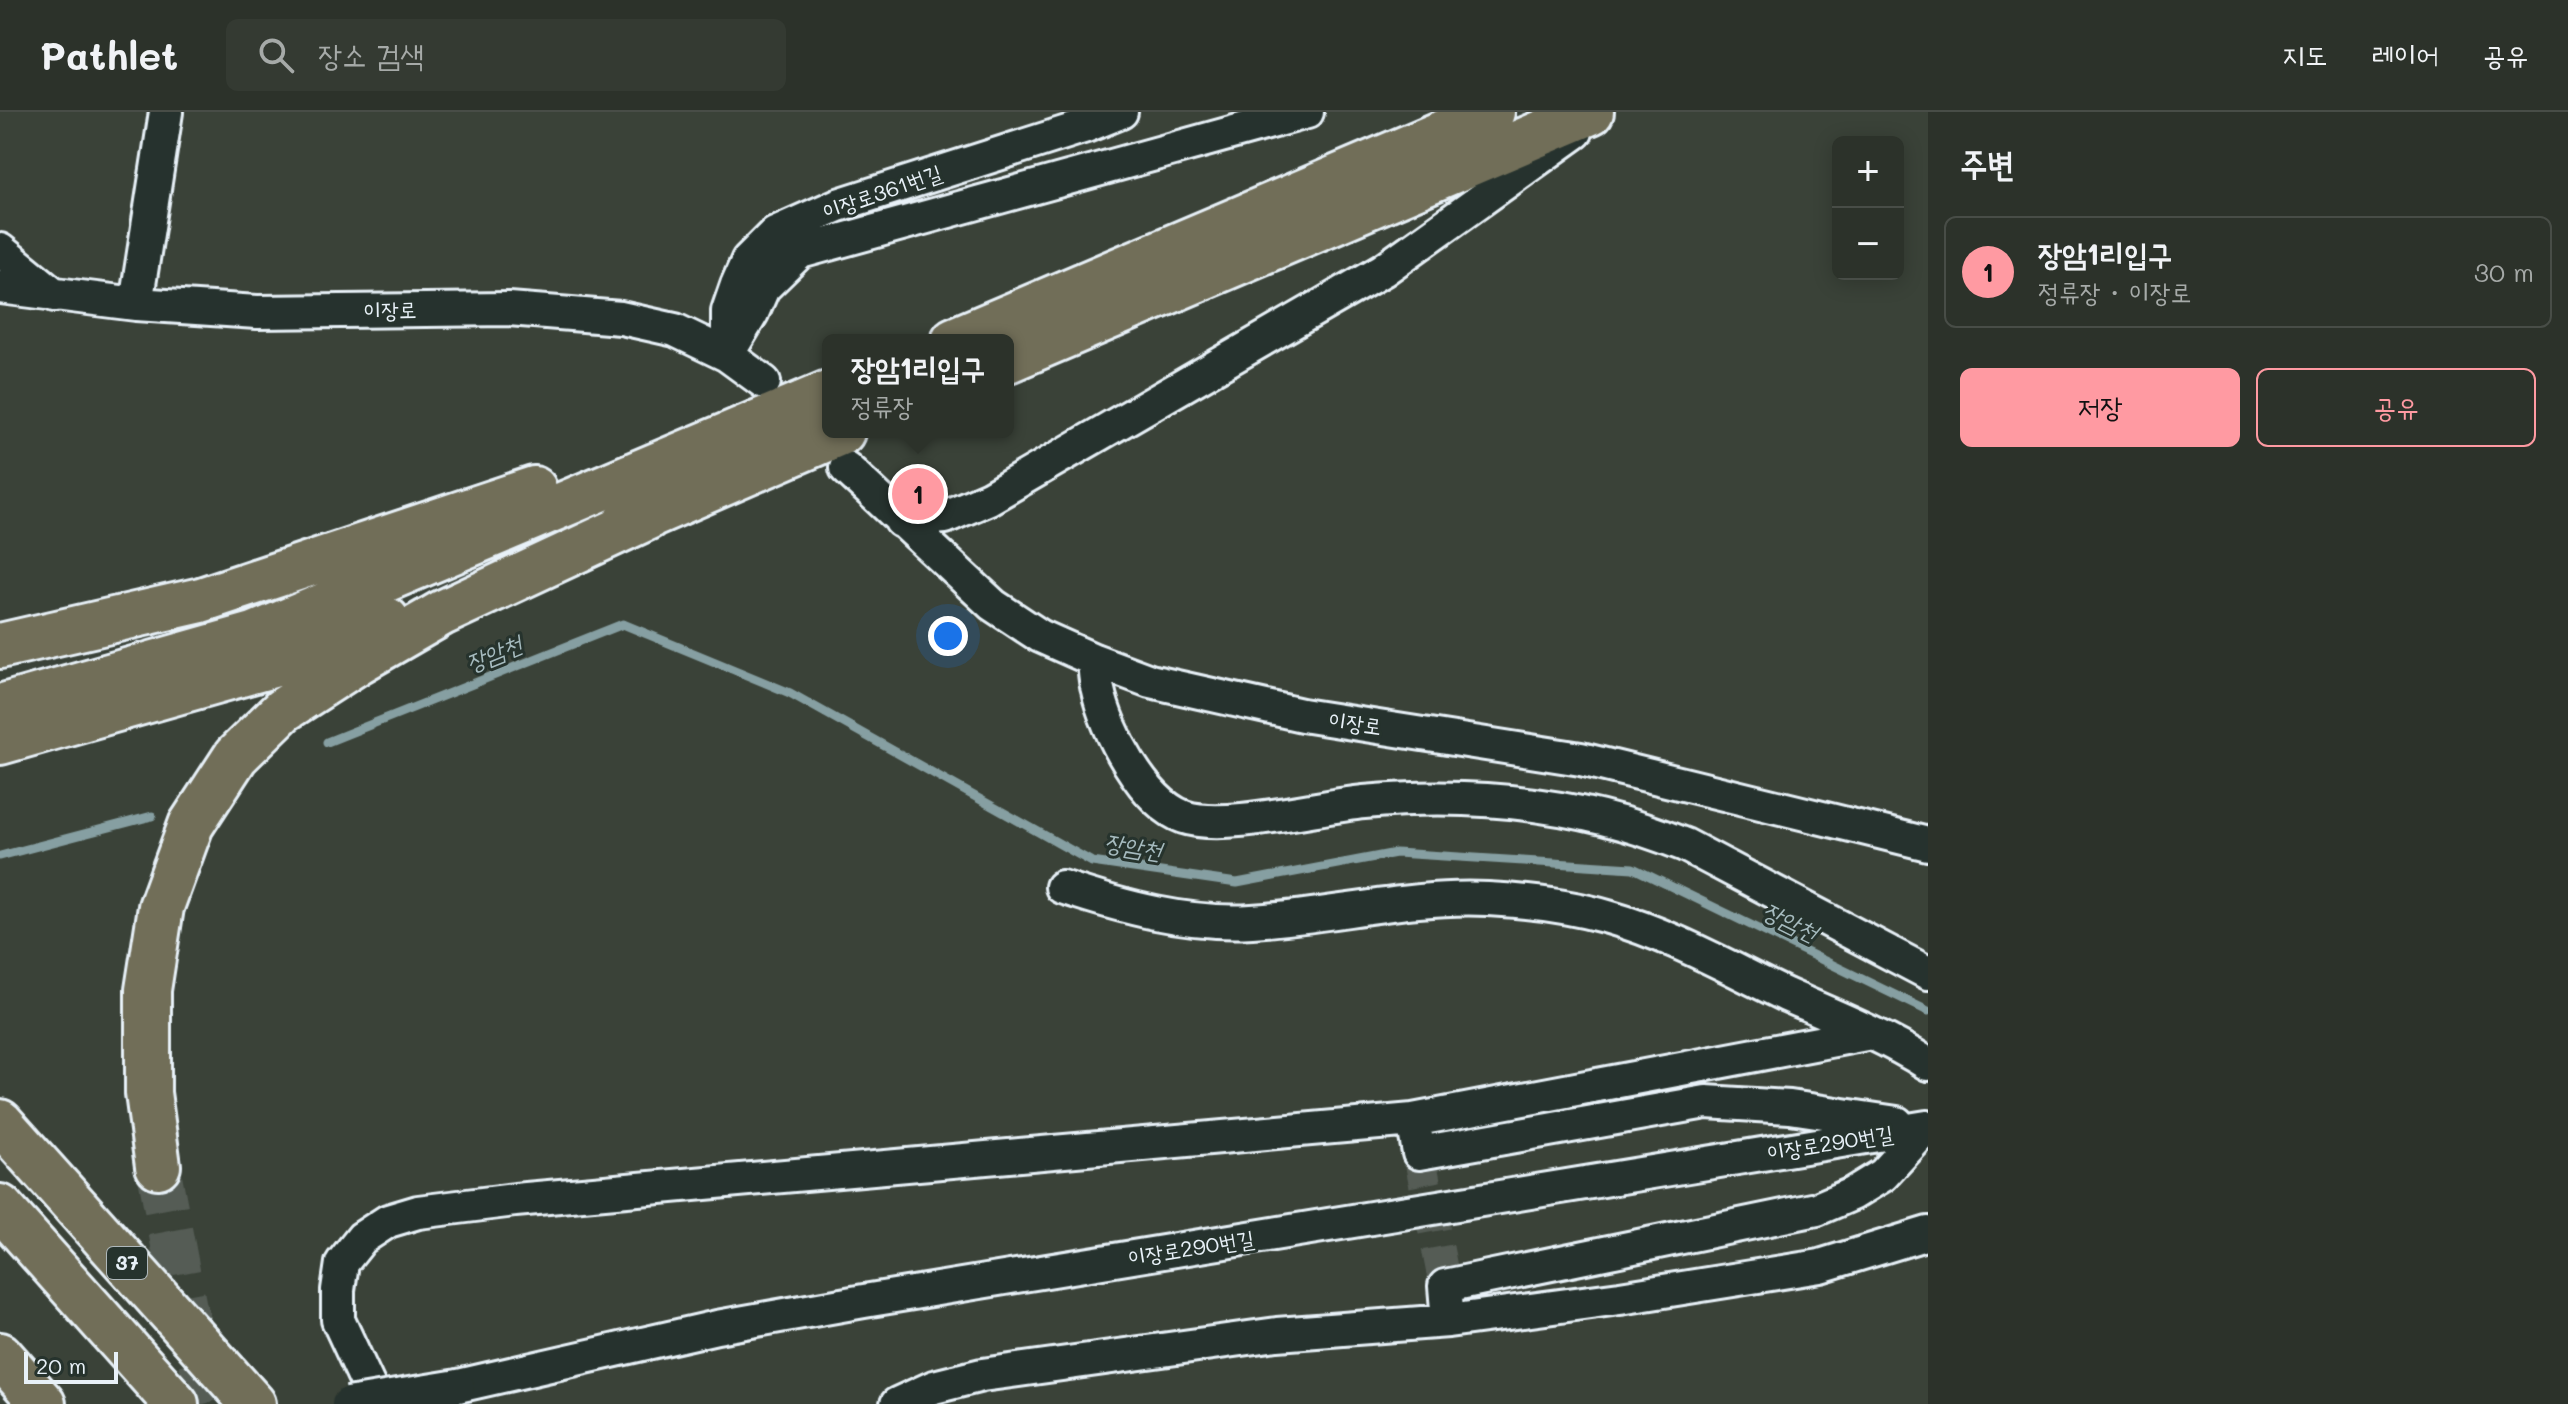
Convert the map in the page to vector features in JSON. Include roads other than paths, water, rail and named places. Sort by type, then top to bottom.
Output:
[{"type":"highway","points":[[968,334],[1492,112]]},
{"type":"highway","points":[[1014,357],[1591,112]]},
{"type":"highway","points":[[0,646],[201,600],[822,394]]},
{"type":"highway","points":[[0,707],[254,635],[822,395]]},
{"type":"highway","points":[[0,742],[276,664],[648,517],[844,450]]},
{"type":"highway","points":[[158,1166],[148,1093],[148,990],[161,907],[191,825],[236,756],[283,710],[359,661],[442,613],[648,517]]},
{"type":"highway","name":"37","points":[[0,1122],[253,1404]]},
{"type":"highway","name":"37","points":[[0,1207],[176,1404]]},
{"type":"highway","points":[[0,1355],[43,1404]]},
{"type":"street","points":[[136,304],[166,112]]},
{"type":"street","name":"이장로361번길","points":[[727,355],[728,311],[737,285],[748,260],[775,233],[838,205],[1121,112]]},
{"type":"street","points":[[727,355],[763,288],[800,252],[1307,112]]},
{"type":"street","points":[[901,521],[945,517],[989,498],[1369,278],[1604,112]]},
{"type":"street","points":[[0,250],[55,295]]},
{"type":"street","name":"이장로","points":[[0,287],[136,304],[257,312],[509,309],[621,318],[675,330],[727,355],[764,382]]},
{"type":"street","name":"이장로","points":[[844,450],[901,521],[993,605],[1040,636],[1150,681],[1302,715],[1581,759],[1928,844]]},
{"type":"street","points":[[1094,660],[1098,691],[1129,764],[1157,799],[1183,817],[1217,822],[1362,802],[1428,797],[1513,801],[1592,815],[1645,829],[1685,845],[1928,973]]},
{"type":"street","points":[[1062,887],[1116,905],[1214,920],[1252,921],[1437,899],[1489,899],[1549,905],[1609,917],[1661,937],[1871,1033],[1928,1064]]},
{"type":"street","points":[[377,1404],[338,1320],[342,1263],[362,1238],[388,1221],[418,1212],[515,1200],[1413,1120],[1871,1033]]},
{"type":"street","points":[[1413,1120],[1419,1153],[1706,1102],[1790,1107],[1927,1127]]},
{"type":"street","points":[[1448,1321],[1445,1286],[1817,1209],[1852,1194],[1883,1175],[1927,1127]]},
{"type":"street","name":"이장로290번길","points":[[348,1404],[458,1386],[717,1327],[864,1301],[1927,1127]]},
{"type":"street","points":[[897,1404],[934,1387],[982,1375],[1277,1334],[1448,1321],[1620,1298],[1820,1266],[1928,1233]]},
{"type":"waterway","name":"장암천","points":[[327,742],[623,624],[790,693],[1092,862],[1237,883],[1396,853],[1633,868],[1928,1011]]},
{"type":"waterway","name":"장암천","points":[[0,856],[152,816]]},
{"type":"tunnel","points":[[1419,1153],[1445,1286]]},
{"type":"tunnel","points":[[158,1166],[185,1308],[213,1404]]},
{"type":"place","name":"장암1리입구","points":[[918,494]]}]
